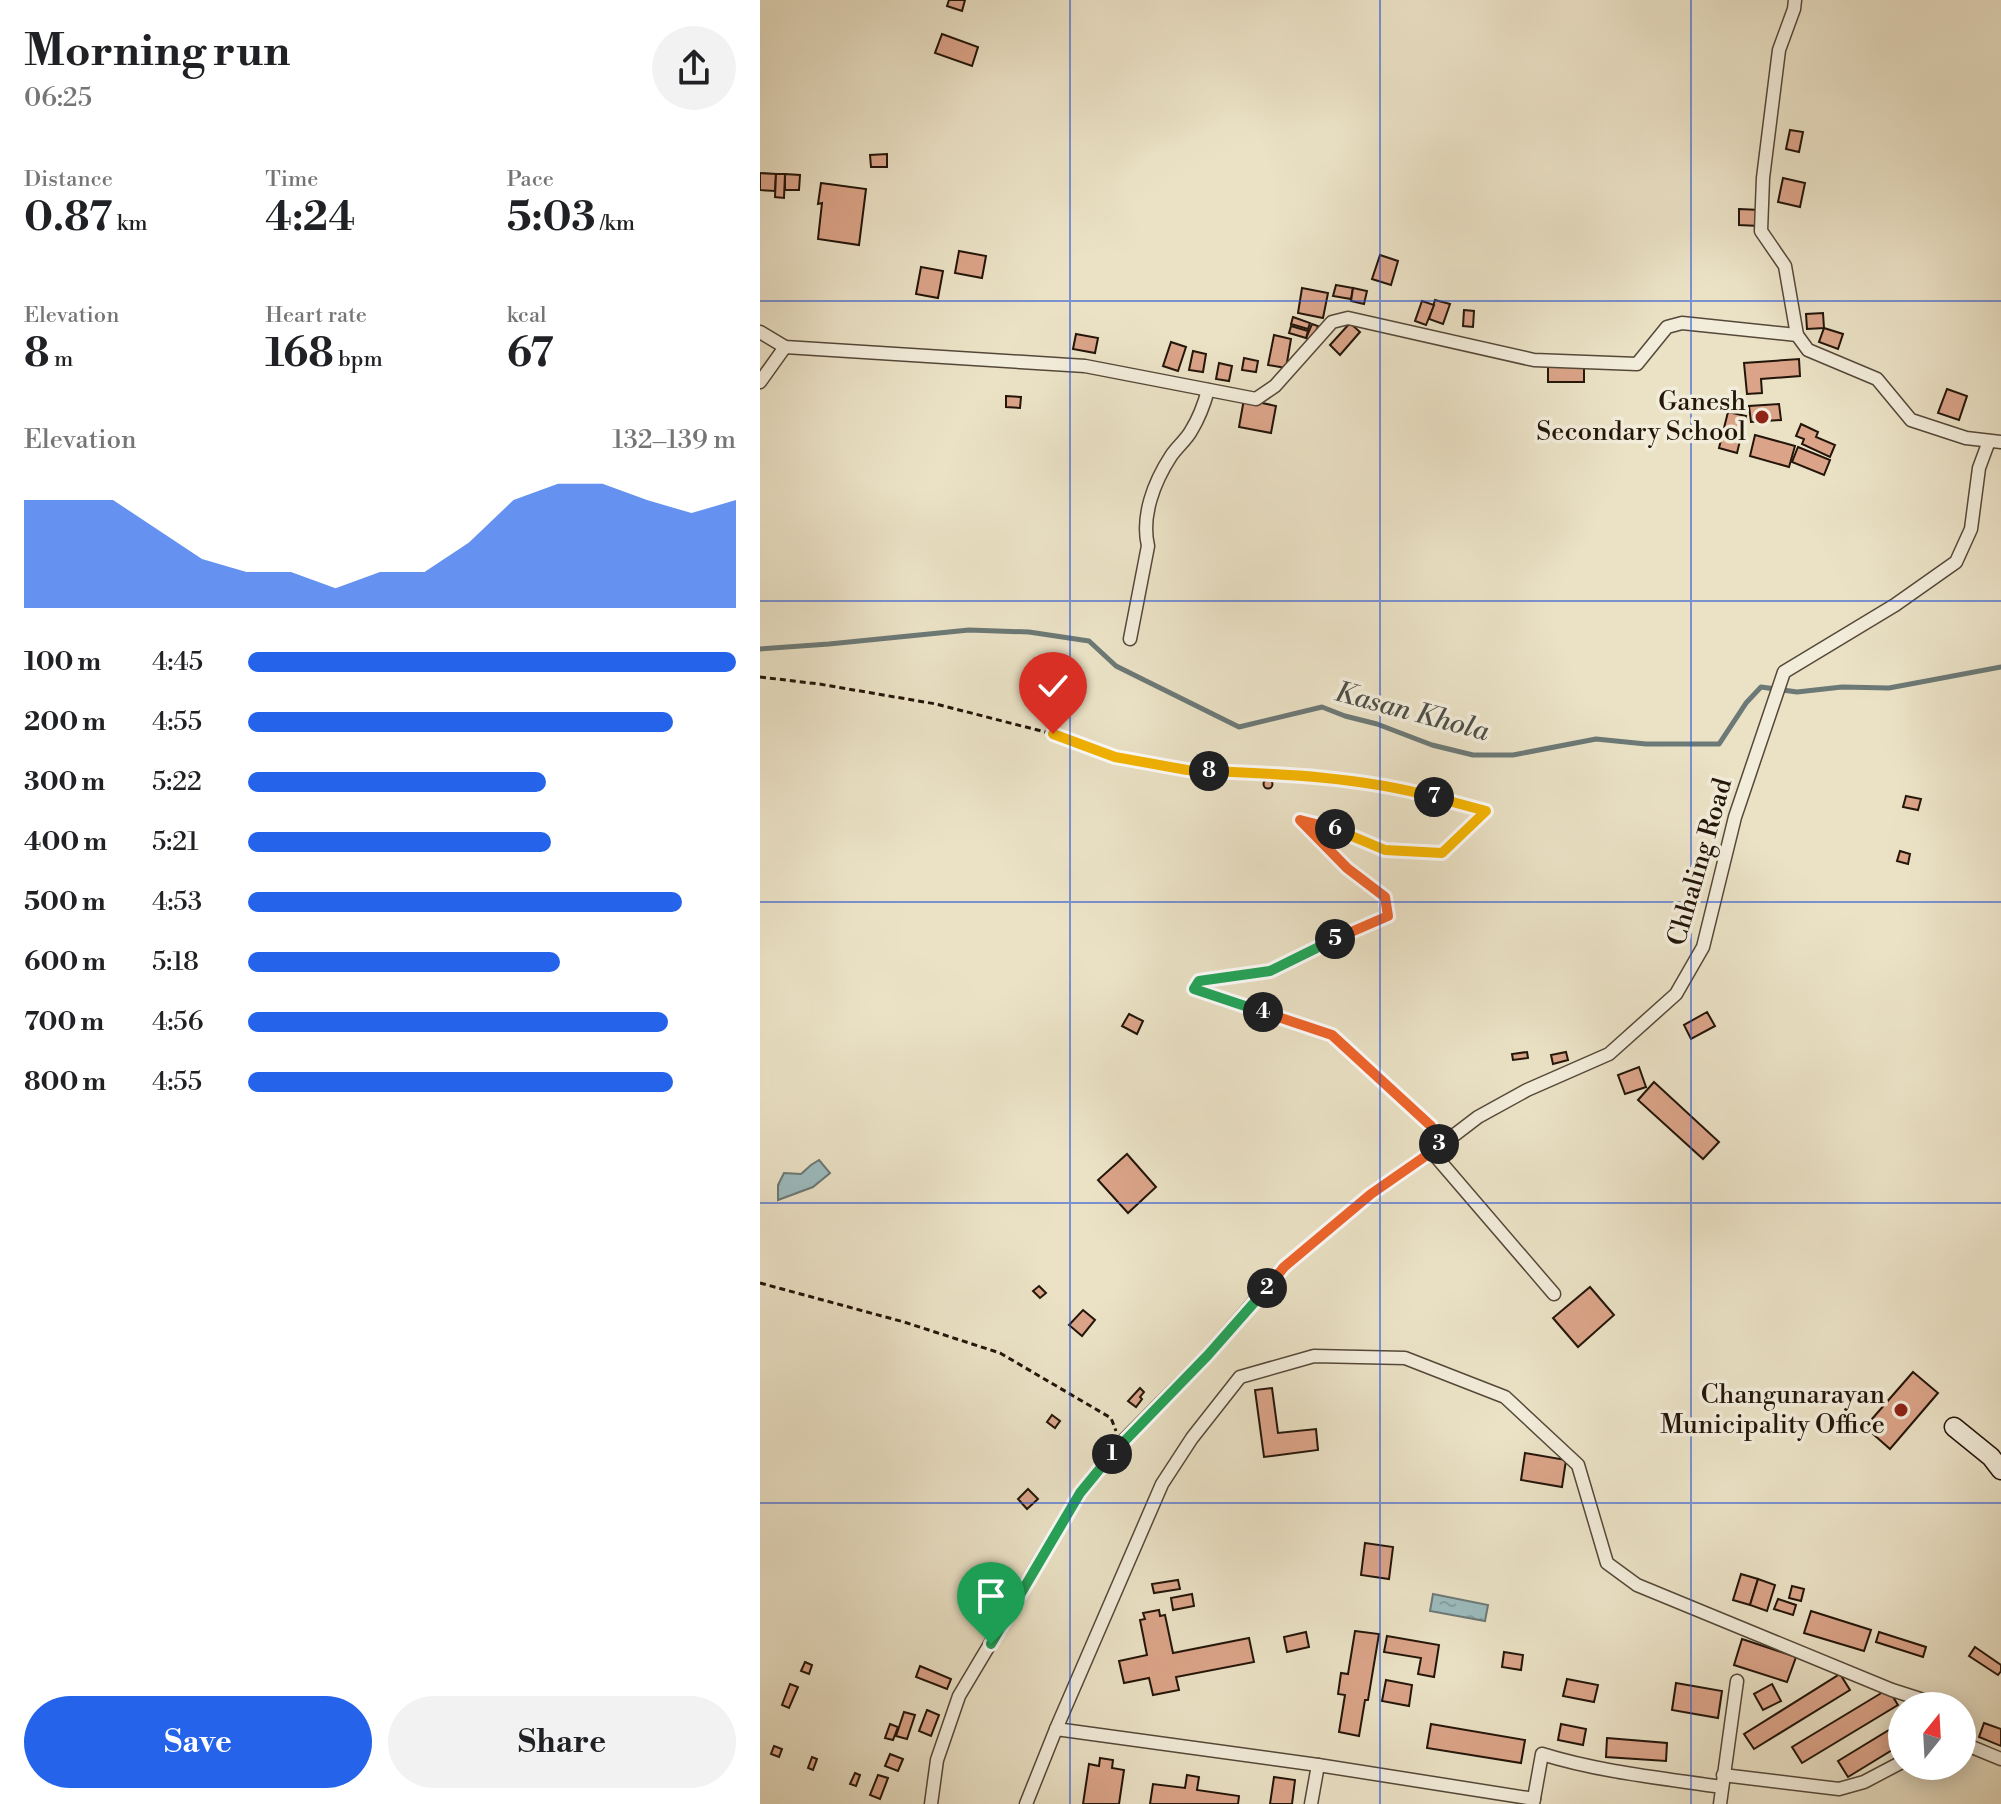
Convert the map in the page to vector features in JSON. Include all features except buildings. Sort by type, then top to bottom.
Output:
[{"type":"street","points":[[1795,0],[1779,50],[1763,178],[1761,231],[1785,266],[1797,335],[1808,350],[1877,379],[1911,420],[1966,438],[1995,442]]},
{"type":"street","points":[[760,332],[785,347],[1085,366],[1256,399],[1275,386],[1332,322],[1348,318],[1534,360],[1637,364],[1667,327],[1682,323],[1797,335]]},
{"type":"street","points":[[760,382],[785,347]]},
{"type":"street","points":[[1130,639],[1148,546],[1145,533],[1150,502],[1172,455],[1189,435],[1202,410],[1208,390]]},
{"type":"street","name":"Chhaling Road","points":[[931,1804],[937,1760],[959,1696],[1080,1493],[1120,1444],[1208,1355],[1284,1267],[1371,1194],[1478,1117],[1527,1090],[1609,1054],[1676,994],[1703,947],[1735,817],[1784,672],[1895,605],[1956,562],[1971,529],[1979,468],[1995,442]]},
{"type":"street","points":[[1436,1149],[1554,1294]]},
{"type":"street","points":[[1026,1804],[1162,1484],[1192,1438],[1240,1377],[1314,1356],[1405,1358],[1505,1397],[1578,1465],[1607,1563],[1637,1585],[1898,1692]]},
{"type":"street","points":[[1954,1427],[1991,1457],[2001,1470]]},
{"type":"street","points":[[1720,1804],[1737,1681]]},
{"type":"street","points":[[1056,1729],[1318,1765],[1533,1802],[1542,1754],[1631,1774],[1839,1789],[1864,1782],[1888,1769]]},
{"type":"street","points":[[1976,1749],[2001,1759]]},
{"type":"street","points":[[1311,1804],[1318,1765]]},
{"type":"path","points":[[760,677],[936,704],[1053,734],[1115,757],[1187,770],[1296,775],[1401,788],[1486,811],[1442,853],[1385,850],[1327,826],[1300,820],[1347,868],[1385,897],[1388,916],[1270,971],[1199,981],[1194,989],[1332,1035],[1431,1126],[1436,1149]]},
{"type":"path","points":[[760,1283],[904,1322],[1000,1353],[1111,1418],[1120,1444]]},
{"type":"water","points":[[819,1160],[830,1173],[813,1187],[778,1200],[778,1185],[784,1173],[801,1174]]},
{"type":"water","points":[[1433,1594],[1488,1605],[1485,1621],[1430,1611]]},
{"type":"waterway","name":"Kasan Khola","points":[[760,649],[969,630],[1029,632],[1089,641],[1116,666],[1239,727],[1322,707],[1432,745],[1473,755],[1513,755],[1596,739],[1646,744],[1719,744],[1746,703],[1761,687],[1797,692],[1842,687],[1889,688],[2001,667]]},
{"type":"place","name":"Ganesh Secondary School","points":[[1762,417]]},
{"type":"place","name":"Changunarayan Municipality Office","points":[[1901,1410]]},
{"type":"route","points":[[991,1644],[1080,1493],[1120,1444],[1208,1355],[1284,1267],[1371,1194],[1440,1146],[1431,1126],[1332,1035],[1194,989],[1199,981],[1270,971],[1388,916],[1385,897],[1347,868],[1300,820],[1327,826],[1385,850],[1442,853],[1486,811],[1401,788],[1296,775],[1187,770],[1115,757],[1053,734]]}]
